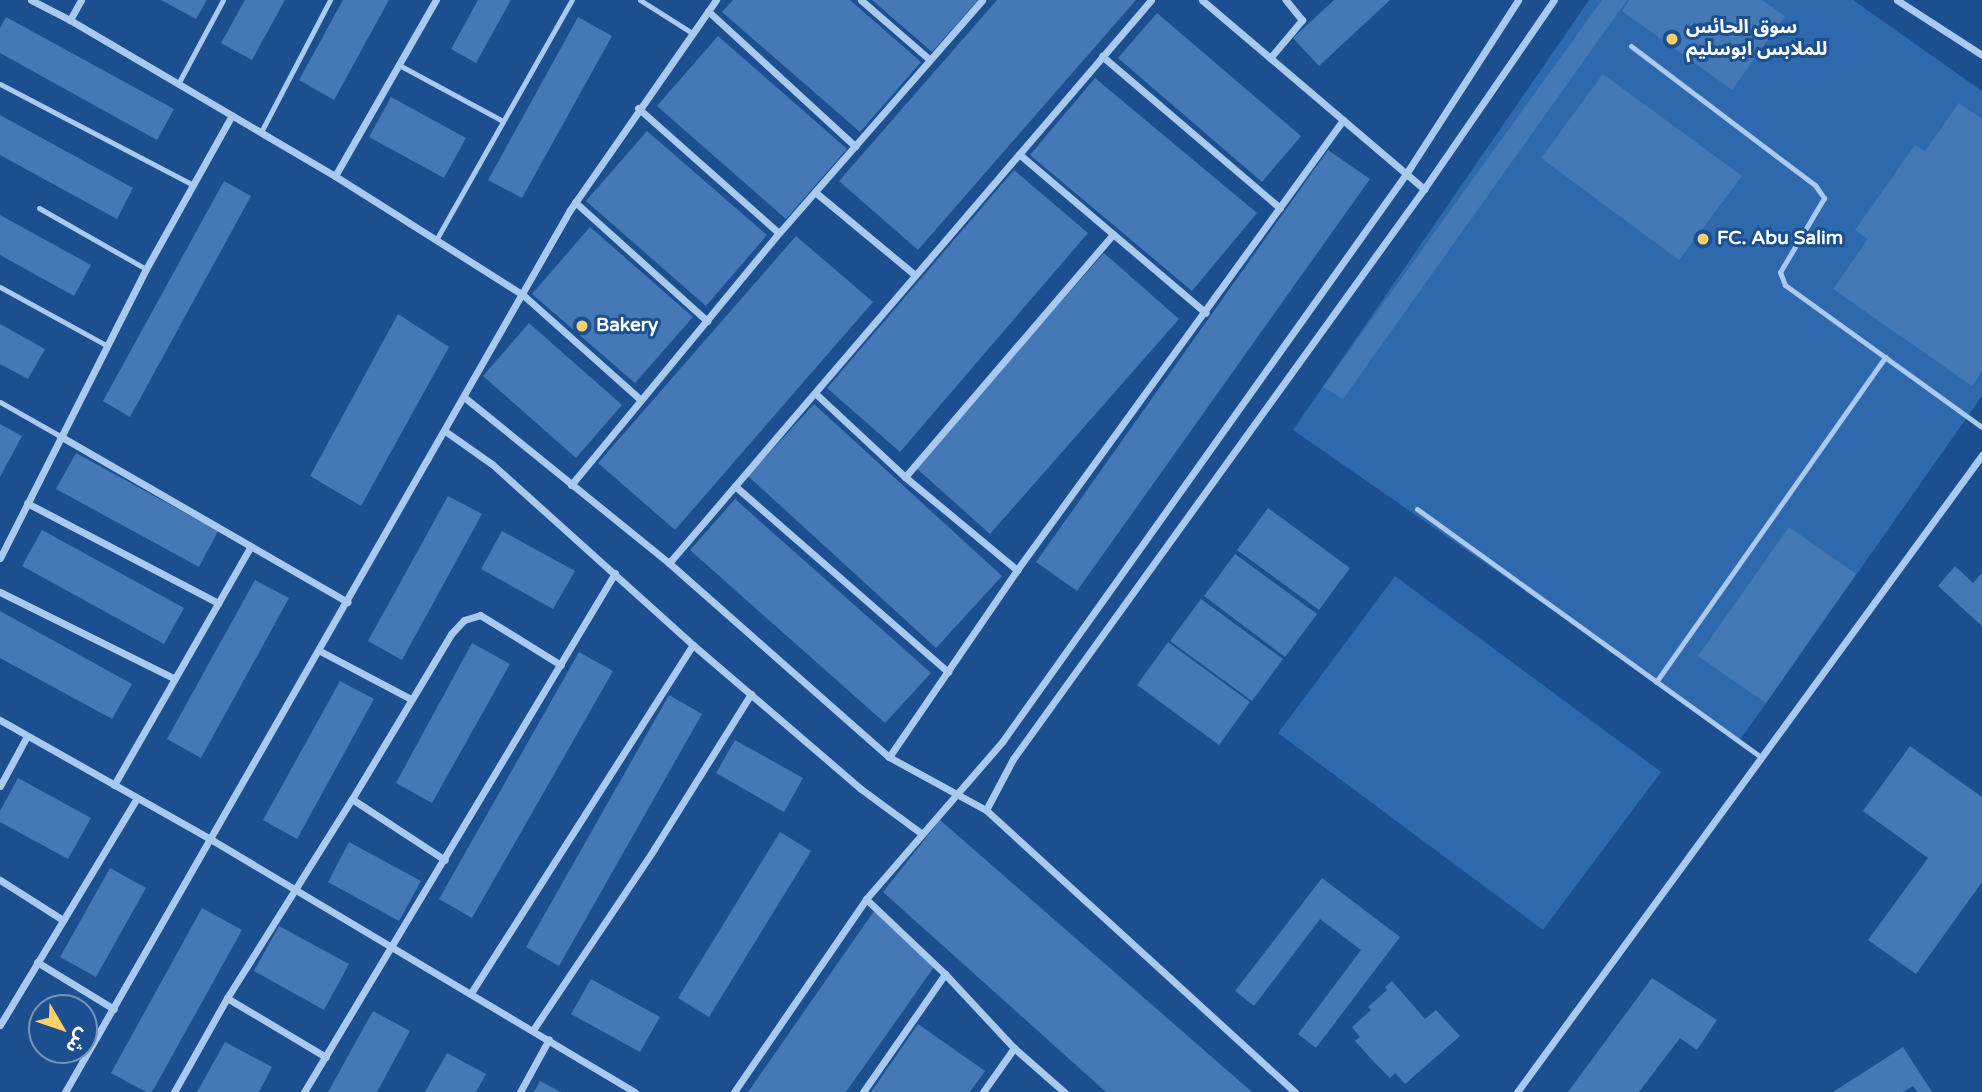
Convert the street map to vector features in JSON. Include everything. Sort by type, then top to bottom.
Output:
[{"type":"street","points":[[31,0],[335,176],[522,294],[641,400]]},
{"type":"street","points":[[69,20],[81,0]]},
{"type":"street","points":[[335,176],[436,0]]},
{"type":"street","points":[[65,1092],[212,840],[575,202],[638,108],[716,0]]},
{"type":"street","points":[[861,0],[930,60]]},
{"type":"street","points":[[571,485],[779,233],[982,0]]},
{"type":"street","points":[[669,564],[1151,0]]},
{"type":"street","points":[[1202,0],[1424,189]]},
{"type":"street","points":[[1270,58],[1302,20],[1286,0]]},
{"type":"street","points":[[734,1092],[866,899],[1002,742],[1406,174],[1518,0]]},
{"type":"street","points":[[986,810],[1013,759],[1424,189],[1555,0]]},
{"type":"street","points":[[1897,0],[1982,55]]},
{"type":"street","points":[[708,11],[855,146]]},
{"type":"street","points":[[1102,56],[1280,208]]},
{"type":"street","points":[[638,108],[779,233]]},
{"type":"street","points":[[0,558],[106,345],[191,184],[232,115]]},
{"type":"street","points":[[889,757],[1017,570],[1206,313],[1343,120]]},
{"type":"street","points":[[1019,154],[1206,313]]},
{"type":"street","points":[[815,192],[915,275]]},
{"type":"street","points":[[575,202],[707,321]]},
{"type":"street","points":[[905,477],[1113,234]]},
{"type":"street","points":[[815,393],[905,477],[1017,570]]},
{"type":"street","points":[[464,397],[669,564],[889,757],[986,810],[1295,1092]]},
{"type":"street","points":[[445,431],[492,464],[693,645],[861,789],[921,833]]},
{"type":"street","points":[[60,436],[348,602]]},
{"type":"street","points":[[1517,1092],[1982,456]]},
{"type":"street","points":[[735,486],[948,672]]},
{"type":"street","points":[[27,503],[218,603]]},
{"type":"street","points":[[114,785],[251,546]]},
{"type":"street","points":[[304,1092],[615,573]]},
{"type":"street","points":[[0,592],[175,678]]},
{"type":"street","points":[[174,1092],[227,998],[352,799],[451,634],[464,621],[480,615],[561,665]]},
{"type":"street","points":[[471,993],[693,645]]},
{"type":"street","points":[[320,651],[411,699]]},
{"type":"street","points":[[533,1030],[654,849],[751,694]]},
{"type":"street","points":[[0,720],[212,840],[635,1092]]},
{"type":"street","points":[[0,786],[27,736]]},
{"type":"street","points":[[0,1025],[137,798]]},
{"type":"street","points":[[352,799],[445,860]]},
{"type":"street","points":[[0,880],[63,920]]},
{"type":"street","points":[[866,899],[945,974],[1014,1048],[1064,1092]]},
{"type":"street","points":[[37,962],[114,1009]]},
{"type":"street","points":[[863,1092],[945,974]]},
{"type":"street","points":[[227,998],[326,1057]]},
{"type":"street","points":[[520,1092],[549,1039]]},
{"type":"street","points":[[984,1092],[1014,1048]]},
{"type":"lane","points":[[178,84],[223,0]]},
{"type":"lane","points":[[261,132],[330,0]]},
{"type":"lane","points":[[436,240],[572,0]]},
{"type":"lane","points":[[640,0],[692,33]]},
{"type":"lane","points":[[1631,46],[1815,185],[1824,198],[1780,272],[1785,285],[1982,428]]},
{"type":"lane","points":[[398,65],[503,121]]},
{"type":"lane","points":[[0,84],[191,184]]},
{"type":"lane","points":[[38,208],[146,269]]},
{"type":"lane","points":[[0,287],[106,345]]},
{"type":"lane","points":[[1656,682],[1885,357]]},
{"type":"lane","points":[[0,402],[60,436]]},
{"type":"lane","points":[[1417,509],[1761,757]]},
{"type":"shaded area","name":"FC. Abu Salim","points":[[1589,0],[1853,0],[1982,91],[1982,396],[1740,740],[1293,430]]},
{"type":"shaded area","points":[[1395,576],[1661,772],[1543,930],[1278,733]]},
{"type":"building","points":[[161,0],[207,0],[196,19]]},
{"type":"building","points":[[245,0],[285,0],[252,60],[221,43]]},
{"type":"building","points":[[343,0],[389,0],[334,100],[299,80]]},
{"type":"building","points":[[478,0],[511,0],[476,63],[451,49]]},
{"type":"building","points":[[733,0],[850,0],[921,62],[860,132],[722,12]]},
{"type":"building","points":[[872,0],[978,0],[932,52]]},
{"type":"building","points":[[997,0],[1136,0],[918,250],[839,181]]},
{"type":"building","points":[[1334,0],[1390,0],[1319,66],[1293,38]]},
{"type":"building","points":[[1602,0],[1627,0],[1343,399],[1323,387]]},
{"type":"building","points":[[1629,0],[1762,0],[1785,16],[1732,90],[1622,11]]},
{"type":"building","points":[[1157,13],[1301,136],[1262,182],[1118,58]]},
{"type":"building","points":[[6,17],[174,109],[157,140],[0,53],[0,28]]},
{"type":"building","points":[[578,17],[612,36],[522,198],[488,180]]},
{"type":"building","points":[[718,36],[847,149],[786,219],[657,106]]},
{"type":"building","points":[[1603,74],[1742,176],[1679,260],[1541,158]]},
{"type":"building","points":[[1095,78],[1257,213],[1192,291],[1030,155]]},
{"type":"building","points":[[391,97],[466,138],[444,178],[369,137]]},
{"type":"building","points":[[1959,103],[1982,119],[1982,371],[1972,386],[1833,289],[1868,239],[1855,230],[1915,145],[1925,151]]},
{"type":"building","points":[[0,115],[133,188],[117,219],[0,155]]},
{"type":"building","points":[[647,131],[767,235],[706,306],[586,201]]},
{"type":"building","points":[[1328,150],[1370,179],[1077,591],[1036,562]]},
{"type":"building","points":[[1014,170],[1088,233],[900,452],[827,388]]},
{"type":"building","points":[[224,181],[251,196],[130,417],[103,401]]},
{"type":"building","points":[[0,215],[91,265],[74,296],[0,255]]},
{"type":"building","points":[[590,227],[693,317],[635,383],[532,294]]},
{"type":"building","points":[[796,236],[873,302],[675,530],[598,463]]},
{"type":"building","points":[[1104,253],[1179,319],[990,534],[915,467]]},
{"type":"building","points":[[398,314],[449,347],[361,506],[310,476]]},
{"type":"building","points":[[529,323],[622,405],[576,458],[483,376]]},
{"type":"building","points":[[0,324],[45,349],[28,379],[0,364]]},
{"type":"building","points":[[814,404],[1002,576],[936,648],[748,476]]},
{"type":"building","points":[[0,424],[22,436],[0,477]]},
{"type":"building","points":[[76,453],[218,531],[199,567],[56,489]]},
{"type":"building","points":[[448,496],[482,514],[402,660],[368,641]]},
{"type":"building","points":[[735,499],[931,673],[885,723],[690,550]]},
{"type":"building","points":[[1268,508],[1350,568],[1319,610],[1237,550]]},
{"type":"building","points":[[1789,527],[1856,574],[1766,703],[1698,656]]},
{"type":"building","points":[[42,530],[184,608],[164,644],[22,566]]},
{"type":"building","points":[[502,531],[575,571],[553,609],[481,569]]},
{"type":"building","points":[[1235,554],[1317,614],[1285,657],[1204,596]]},
{"type":"building","points":[[1955,566],[1973,583],[1982,573],[1982,626],[1938,586]]},
{"type":"building","points":[[255,580],[289,598],[201,758],[167,739]]},
{"type":"building","points":[[1201,599],[1283,659],[1252,701],[1170,641]]},
{"type":"building","points":[[0,611],[132,684],[112,719],[0,658]]},
{"type":"building","points":[[1168,642],[1250,702],[1219,745],[1137,685]]},
{"type":"building","points":[[472,643],[510,664],[432,803],[396,783]]},
{"type":"building","points":[[579,652],[613,671],[472,918],[439,899]]},
{"type":"building","points":[[340,681],[374,699],[297,839],[263,820]]},
{"type":"building","points":[[669,695],[702,714],[559,966],[526,947]]},
{"type":"building","points":[[735,740],[803,778],[784,812],[716,773]]},
{"type":"building","points":[[1910,746],[1982,797],[1982,882],[1916,974],[1868,940],[1928,858],[1863,811]]},
{"type":"building","points":[[18,778],[91,818],[68,859],[0,822],[0,811]]},
{"type":"building","points":[[940,820],[1252,1092],[1106,1092],[883,892]]},
{"type":"building","points":[[780,832],[811,851],[709,1017],[678,998]]},
{"type":"building","points":[[349,842],[421,881],[399,921],[328,882]]},
{"type":"building","points":[[110,868],[146,888],[96,977],[60,957]]},
{"type":"building","points":[[1322,878],[1400,937],[1316,1048],[1298,1034],[1361,950],[1320,919],[1254,1006],[1235,991]]},
{"type":"building","points":[[202,908],[242,930],[152,1092],[146,1092],[111,1073]]},
{"type":"building","points":[[874,911],[934,967],[846,1092],[748,1092]]},
{"type":"building","points":[[279,926],[349,964],[324,1010],[254,971]]},
{"type":"building","points":[[1652,978],[1717,1020],[1697,1050],[1680,1038],[1639,1092],[1568,1092]]},
{"type":"building","points":[[591,979],[660,1017],[640,1052],[571,1014]]},
{"type":"building","points":[[1392,981],[1425,1019],[1436,1010],[1460,1036],[1405,1084],[1395,1073],[1390,1078],[1375,1063],[1355,1041],[1360,1037],[1352,1027],[1371,1010],[1368,1007],[1387,990],[1385,987]]},
{"type":"building","points":[[373,1011],[410,1031],[377,1092],[328,1092]]},
{"type":"building","points":[[918,1024],[985,1071],[970,1092],[871,1092]]},
{"type":"building","points":[[225,1042],[272,1067],[259,1092],[197,1092]]},
{"type":"building","points":[[1903,1047],[1932,1092],[1917,1092],[1913,1086],[1903,1092],[1833,1092]]},
{"type":"building","points":[[447,1053],[486,1074],[476,1092],[425,1092]]},
{"type":"building","points":[[540,1081],[561,1092],[534,1092]]},
{"type":"place","name":"سوق الحائس للملابس ابوسليم","points":[[1672,39]]},
{"type":"place","name":"FC. Abu Salim","points":[[1703,239]]},
{"type":"place","name":"Bakery","points":[[582,326]]}]
